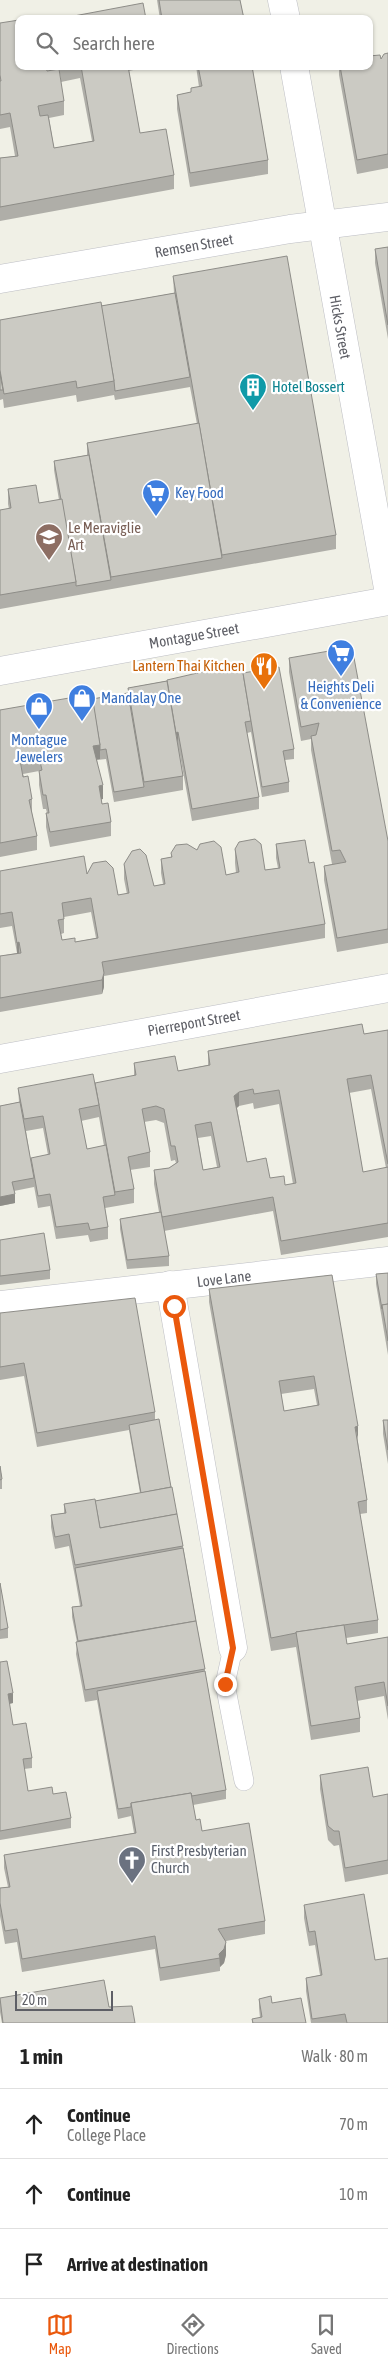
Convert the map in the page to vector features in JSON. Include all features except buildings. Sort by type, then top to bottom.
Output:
[{"type":"street","points":[[282,0],[285,15]]},
{"type":"street","name":"Hicks Street","points":[[295,70],[388,588]]},
{"type":"street","name":"Remsen Street","points":[[0,279],[322,226],[388,217]]},
{"type":"street","name":"Montague Street","points":[[0,671],[388,601]]},
{"type":"street","name":"Pierrepont Street","points":[[0,1058],[388,988]]},
{"type":"street","name":"Love Lane","points":[[0,1305],[388,1260]]},
{"type":"street","points":[[170,1285],[233,1648]]},
{"type":"lane","points":[[233,1648],[225,1684],[244,1781]]},
{"type":"place","name":"Hotel Bossert","points":[[253,411]]},
{"type":"place","name":"Key Food","points":[[156,517]]},
{"type":"place","name":"Le Meraviglie Art","points":[[49,561]]},
{"type":"place","name":"Heights Deli & Convenience","points":[[341,677]]},
{"type":"place","name":"Lantern Thai Kitchen","points":[[264,690]]},
{"type":"place","name":"Mandalay One","points":[[82,722]]},
{"type":"place","name":"Montague Jewelers","points":[[39,730]]},
{"type":"place","name":"First Presbyterian Church","points":[[132,1884]]},
{"type":"route","points":[[174,1306],[233,1648],[225,1684]]}]
